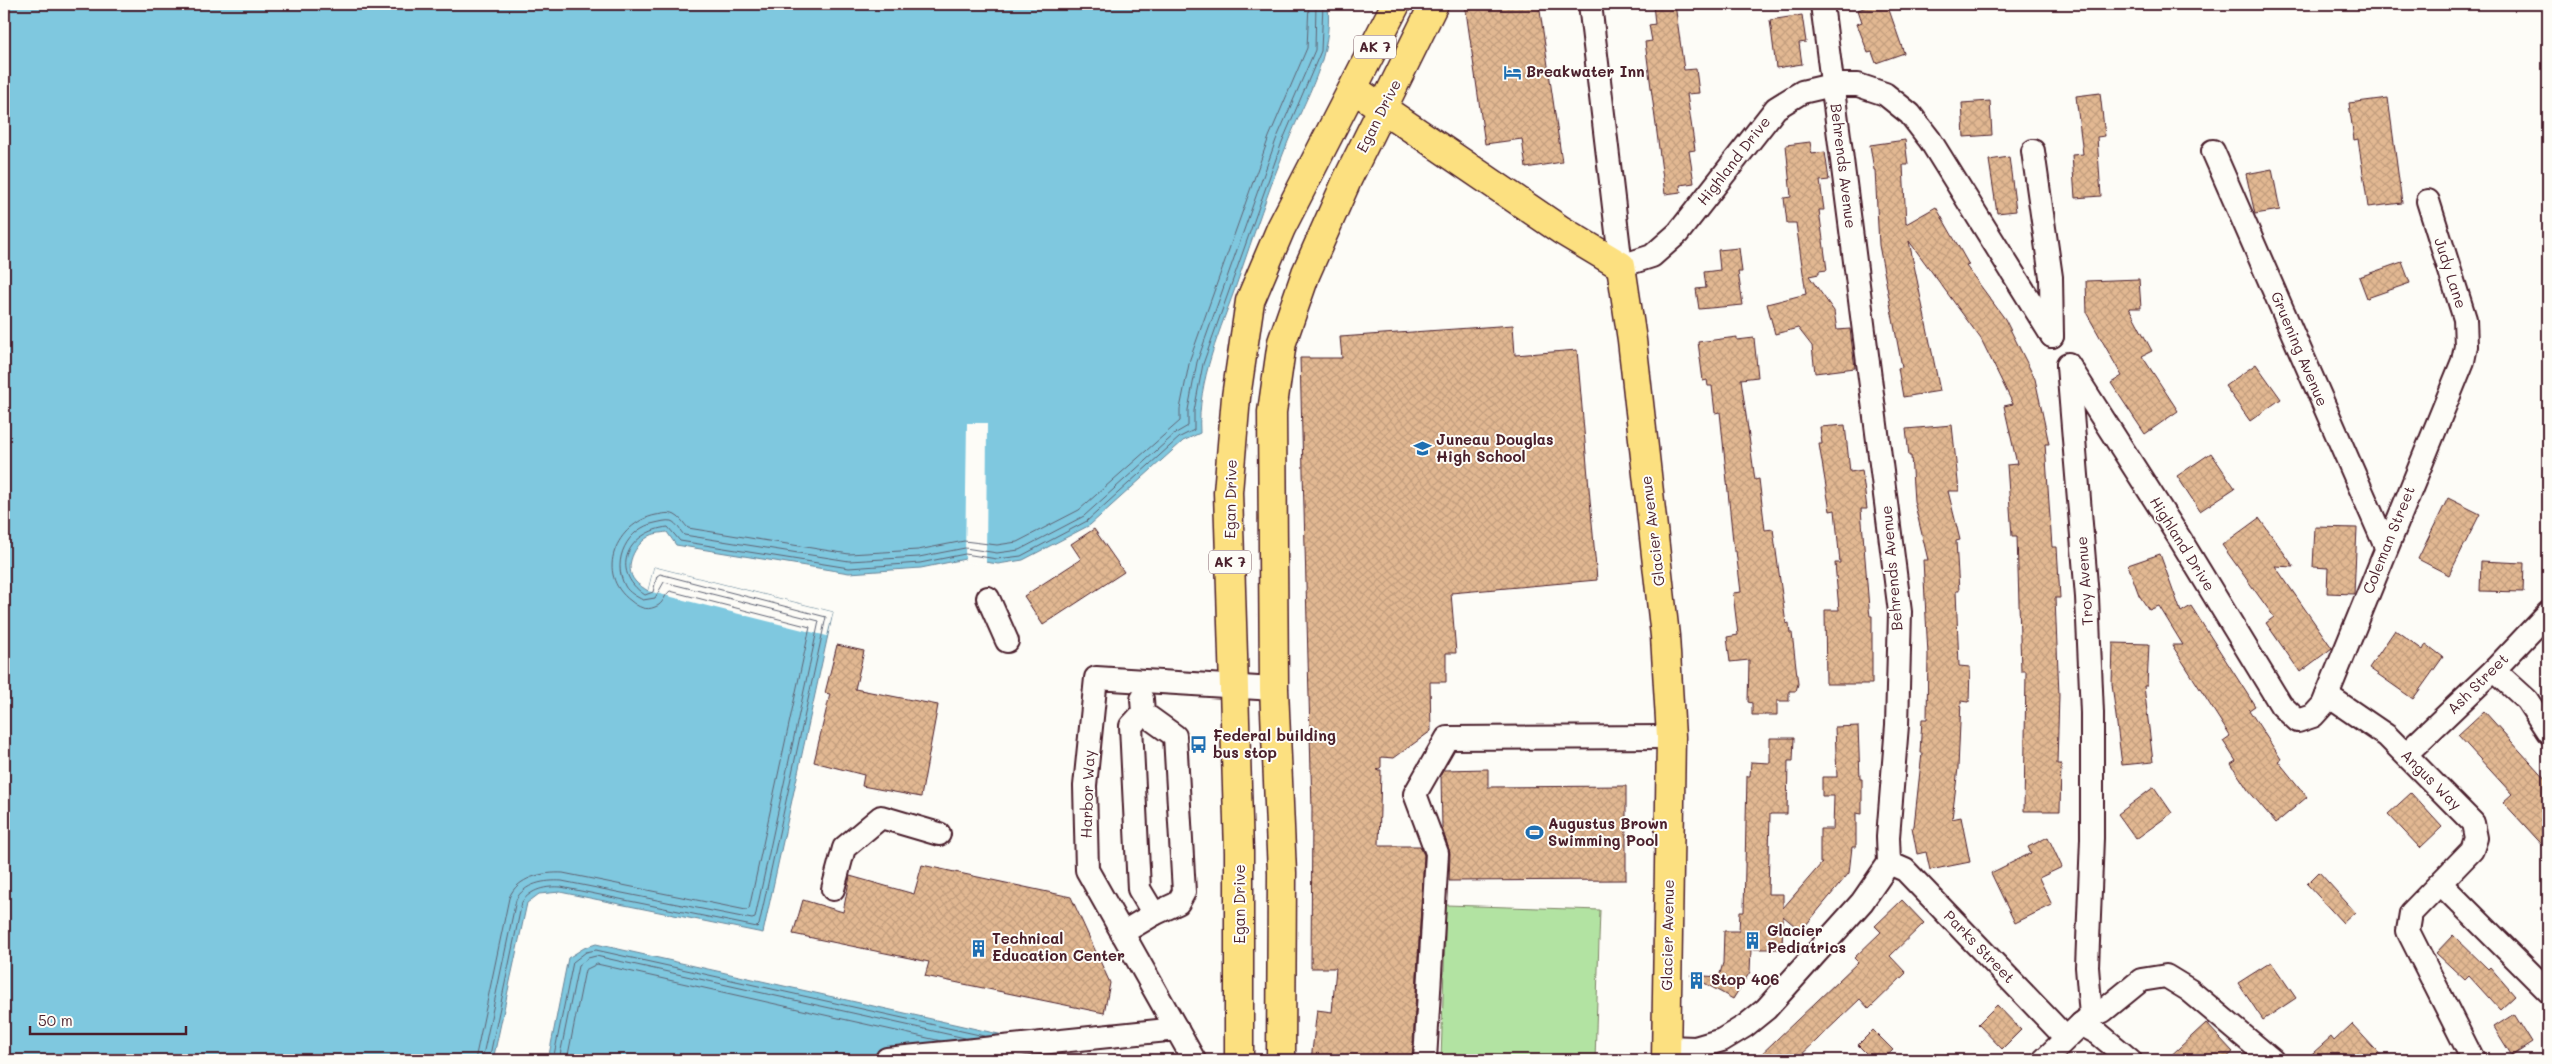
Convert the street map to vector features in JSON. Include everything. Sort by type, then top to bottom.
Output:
[{"type":"main road","name":"Egan Drive","points":[[1239,1060],[1239,872],[1228,492],[1236,398],[1250,301],[1280,228],[1354,90],[1396,4]]},
{"type":"main road","name":"Egan Drive","points":[[1281,1060],[1282,873],[1274,689],[1272,412],[1282,342],[1306,273],[1381,110],[1434,4]]},
{"type":"main road","points":[[1354,90],[1561,230],[1621,266]]},
{"type":"main road","name":"Glacier Avenue","points":[[1621,266],[1632,340],[1664,622],[1671,737],[1666,1054]]},
{"type":"street","name":"Glacier Avenue","points":[[1590,4],[1621,266]]},
{"type":"street","name":"Behrends Avenue","points":[[1822,4],[1900,612],[1897,725],[1888,837],[1889,863]]},
{"type":"street","name":"Highland Drive","points":[[1621,266],[1652,256],[1678,233],[1776,108],[1802,92],[1832,85],[1858,85],[1885,94],[1910,114],[1930,140],[2052,336]]},
{"type":"street","name":"Troy Avenue","points":[[2033,151],[2051,277],[2052,336],[2068,364],[2087,596],[2092,713],[2092,838],[2087,967],[2079,1026]]},
{"type":"street","name":"Gruening Avenue","points":[[2213,151],[2386,547]]},
{"type":"street","name":"Judy Lane","points":[[2428,201],[2465,319],[2466,346]]},
{"type":"street","name":"Coleman Street","points":[[2298,721],[2313,716],[2323,705],[2386,547],[2460,371],[2466,346]]},
{"type":"street","name":"Highland Drive","points":[[2068,364],[2180,539],[2281,705],[2298,721]]},
{"type":"street","points":[[988,598],[1007,642]]},
{"type":"street","name":"Ash Street","points":[[2406,754],[2494,670],[2548,613]]},
{"type":"street","points":[[2494,670],[2527,700],[2548,732]]},
{"type":"street","name":"Harbor Way","points":[[1194,1060],[1087,870],[1085,786],[1096,678],[1274,689]]},
{"type":"street","points":[[1141,681],[1142,713],[1131,726],[1139,889],[1154,914]]},
{"type":"street","name":"Angus Way","points":[[2327,695],[2387,736],[2473,823],[2476,838],[2472,850],[2411,913],[2408,931],[2473,1060]]},
{"type":"street","points":[[1122,933],[1154,914],[1178,903],[1184,892],[1175,736],[1142,713]]},
{"type":"street","points":[[1425,1060],[1437,853],[1415,794],[1447,738],[1671,737]]},
{"type":"street","points":[[833,889],[844,848],[881,817],[938,834]]},
{"type":"street","name":"Parks Street","points":[[1889,863],[1904,870],[2079,1026],[2099,1034],[2130,1060]]},
{"type":"street","points":[[1666,1054],[1722,1040],[1745,1026],[1766,1009],[1862,902],[1889,863]]},
{"type":"street","points":[[2441,884],[2548,991]]},
{"type":"street","points":[[2044,1060],[2079,1026],[2103,1011],[2141,980],[2166,976],[2189,990],[2272,1060]]},
{"type":"street","points":[[887,1059],[1176,1029]]},
{"type":"green space","points":[[1446,905],[1600,910],[1595,1060],[1441,1060]]},
{"type":"water","points":[[4,4],[1328,4],[1328,23],[1322,59],[1274,177],[1206,374],[1200,413],[1200,433],[1183,441],[1090,525],[1023,560],[998,564],[965,559],[921,568],[849,573],[676,545],[667,532],[650,536],[635,551],[630,563],[630,569],[636,582],[648,591],[654,567],[833,612],[763,933],[560,892],[539,894],[527,903],[493,1060],[4,1060]]},
{"type":"water","points":[[596,944],[1021,1039],[1019,1053],[1052,1060],[548,1060],[568,958],[584,948]]},
{"type":"pier","points":[[967,423],[987,423],[986,565],[962,563],[965,559]]},
{"type":"pier","points":[[654,567],[833,612],[827,636],[648,591]]},
{"type":"building","name":"Breakwater Inn","points":[[1465,4],[1539,4],[1562,162],[1526,168],[1522,139],[1485,144]]},
{"type":"building","points":[[1653,4],[1675,4],[1684,70],[1696,69],[1699,93],[1687,94],[1695,150],[1689,151],[1694,183],[1680,185],[1681,192],[1665,194],[1645,42],[1652,41],[1649,25],[1655,24]]},
{"type":"building","points":[[1875,4],[1887,4],[1904,53],[1876,63],[1872,52],[1868,53],[1857,24],[1862,22],[1858,10]]},
{"type":"building","points":[[1802,15],[1806,42],[1799,43],[1802,64],[1776,68],[1770,20]]},
{"type":"building","points":[[2100,93],[2105,136],[2097,137],[2101,196],[2075,198],[2072,155],[2083,154],[2076,96]]},
{"type":"building","points":[[2388,98],[2402,203],[2368,207],[2358,139],[2354,140],[2349,103]]},
{"type":"building","points":[[1990,101],[1992,135],[1964,137],[1962,103]]},
{"type":"building","points":[[1905,140],[1908,165],[1903,165],[1906,224],[1936,207],[1969,265],[1966,266],[2005,319],[2035,379],[2049,444],[2045,444],[2052,547],[2057,547],[2060,598],[2055,598],[2059,695],[2057,764],[2061,764],[2060,811],[2024,811],[2026,671],[2021,671],[2017,536],[2012,536],[2007,465],[2017,464],[2004,406],[2013,404],[1981,339],[1909,241],[1940,391],[1903,397],[1898,368],[1902,367],[1879,245],[1875,170],[1870,145]]},
{"type":"building","points":[[1810,142],[1812,154],[1825,152],[1829,180],[1820,181],[1824,210],[1819,210],[1827,270],[1819,271],[1819,274],[1809,276],[1834,311],[1837,330],[1850,329],[1855,368],[1815,373],[1812,346],[1798,328],[1775,334],[1767,304],[1806,294],[1796,223],[1787,223],[1784,198],[1791,197],[1786,145]]},
{"type":"building","points":[[2009,157],[2016,211],[1997,213],[1989,160]]},
{"type":"building","points":[[2272,169],[2280,210],[2255,214],[2246,174]]},
{"type":"building","points":[[1739,248],[1742,272],[1738,272],[1743,305],[1699,309],[1696,289],[1706,288],[1704,272],[1720,270],[1718,250]]},
{"type":"building","points":[[2402,262],[2410,283],[2367,298],[2359,277]]},
{"type":"building","points":[[2139,279],[2141,308],[2129,308],[2152,351],[2142,356],[2178,411],[2145,434],[2111,383],[2122,376],[2087,314],[2086,281]]},
{"type":"building","points":[[1513,325],[1515,355],[1577,350],[1597,580],[1451,593],[1456,653],[1446,653],[1446,682],[1430,682],[1431,731],[1394,758],[1381,757],[1381,767],[1377,770],[1381,770],[1379,846],[1420,846],[1424,855],[1412,1060],[1311,1060],[1317,1010],[1332,1012],[1336,968],[1311,968],[1312,809],[1300,358],[1342,358],[1340,337]]},
{"type":"building","points":[[1737,337],[1737,340],[1754,338],[1758,377],[1741,379],[1755,480],[1759,479],[1765,530],[1773,529],[1786,624],[1789,623],[1790,633],[1792,633],[1798,684],[1796,691],[1789,691],[1789,701],[1777,701],[1777,715],[1752,715],[1752,703],[1748,702],[1749,660],[1730,662],[1727,637],[1738,635],[1733,593],[1741,592],[1736,551],[1734,551],[1720,412],[1715,413],[1712,386],[1708,386],[1707,380],[1703,381],[1698,342]]},
{"type":"building","points":[[2256,364],[2281,399],[2250,421],[2225,386]]},
{"type":"building","points":[[1845,425],[1850,472],[1862,470],[1867,509],[1861,509],[1869,608],[1870,616],[1872,616],[1872,684],[1826,684],[1825,610],[1839,610],[1835,563],[1840,563],[1835,510],[1830,511],[1819,444],[1822,444],[1820,427]]},
{"type":"building","points":[[1952,425],[1959,491],[1948,491],[1960,540],[1956,541],[1959,591],[1956,591],[1959,666],[1970,667],[1969,702],[1961,701],[1958,768],[1952,819],[1961,817],[1970,862],[1930,870],[1926,852],[1917,854],[1912,827],[1914,826],[1922,753],[1920,753],[1922,719],[1927,719],[1928,655],[1923,560],[1928,560],[1914,501],[1911,456],[1909,456],[1906,429]]},
{"type":"building","points":[[2211,453],[2235,488],[2200,511],[2177,476]]},
{"type":"building","points":[[2448,498],[2480,514],[2449,575],[2418,559]]},
{"type":"building","points":[[2259,518],[2294,567],[2275,566],[2332,648],[2300,672],[2266,623],[2274,617],[2222,545]]},
{"type":"building","points":[[2315,527],[2357,528],[2354,594],[2327,593],[2328,568],[2313,567]]},
{"type":"building","points":[[1094,529],[1124,572],[1043,625],[1024,596],[1081,559],[1071,544]]},
{"type":"building","points":[[2160,554],[2181,612],[2191,606],[2255,706],[2249,710],[2281,759],[2278,761],[2307,797],[2276,823],[2248,790],[2231,764],[2236,761],[2223,741],[2230,736],[2172,645],[2183,645],[2159,606],[2149,610],[2139,595],[2128,565]]},
{"type":"building","points":[[2481,561],[2524,563],[2523,592],[2480,591]]},
{"type":"building","points":[[2395,630],[2423,650],[2426,644],[2443,657],[2413,699],[2369,668]]},
{"type":"building","points":[[2113,643],[2149,644],[2147,686],[2144,686],[2153,762],[2122,765],[2112,684]]},
{"type":"building","points":[[837,645],[864,651],[855,689],[938,705],[921,797],[862,786],[864,775],[814,762],[830,694],[825,693]]},
{"type":"building","points":[[2484,711],[2548,782],[2548,851],[2503,802],[2512,794],[2458,735]]},
{"type":"building","points":[[1858,726],[1860,779],[1862,779],[1862,814],[1856,813],[1856,847],[1852,847],[1849,873],[1801,931],[1783,916],[1782,949],[1751,949],[1750,972],[1733,999],[1690,975],[1719,977],[1723,963],[1724,931],[1739,931],[1740,912],[1744,912],[1747,776],[1750,776],[1751,762],[1770,763],[1770,738],[1794,738],[1793,761],[1788,761],[1787,814],[1770,814],[1768,894],[1783,894],[1783,908],[1822,863],[1820,863],[1820,829],[1833,829],[1834,796],[1822,796],[1822,777],[1837,777],[1835,727]]},
{"type":"building","name":"Augustus Brown Swimming Pool","points":[[1488,769],[1488,787],[1626,786],[1626,880],[1449,881],[1450,853],[1442,828],[1441,774],[1444,770]]},
{"type":"building","points":[[2154,787],[2172,813],[2136,839],[2118,814]]},
{"type":"building","points":[[2411,793],[2442,827],[2420,848],[2388,814]]},
{"type":"building","points":[[2048,837],[2062,867],[2039,878],[2052,905],[2015,923],[1991,873],[2031,853],[2028,847]]},
{"type":"building","name":"Technical Education Center","points":[[922,865],[1071,897],[1110,983],[1104,1013],[925,976],[929,962],[793,934],[803,900],[843,912],[850,876],[914,894]]},
{"type":"building","points":[[2319,872],[2355,912],[2343,923],[2307,884]]},
{"type":"building","points":[[1902,900],[1924,923],[1890,956],[1906,973],[1869,1009],[1860,999],[1796,1060],[1755,1060],[1858,962],[1854,958],[1881,932],[1875,926]]},
{"type":"building","points":[[2453,935],[2488,969],[2490,967],[2515,996],[2500,1010],[2469,976],[2465,980],[2436,953]]},
{"type":"building","points":[[2271,962],[2296,998],[2263,1020],[2238,983]]},
{"type":"building","points":[[1997,1005],[2021,1030],[2002,1049],[1978,1024]]},
{"type":"building","points":[[2514,1014],[2532,1043],[2512,1056],[2494,1027]]},
{"type":"building","points":[[2206,1023],[2233,1052],[2224,1060],[2166,1060]]},
{"type":"building","points":[[2352,1024],[2385,1060],[2305,1060],[2331,1037],[2334,1041]]},
{"type":"building","points":[[1873,1030],[1893,1050],[1882,1060],[1873,1060],[1858,1045]]},
{"type":"place","name":"Breakwater Inn","points":[[1512,72]]},
{"type":"place","name":"Juneau Douglas High School","points":[[1422,449]]},
{"type":"place","name":"Federal building bus stop","points":[[1199,745]]},
{"type":"place","name":"Augustus Brown Swimming Pool","points":[[1534,833]]},
{"type":"place","name":"Glacier Pediatrics","points":[[1753,940]]},
{"type":"place","name":"Technical Education Center","points":[[978,948]]},
{"type":"place","name":"Stop 406","points":[[1697,980]]}]
